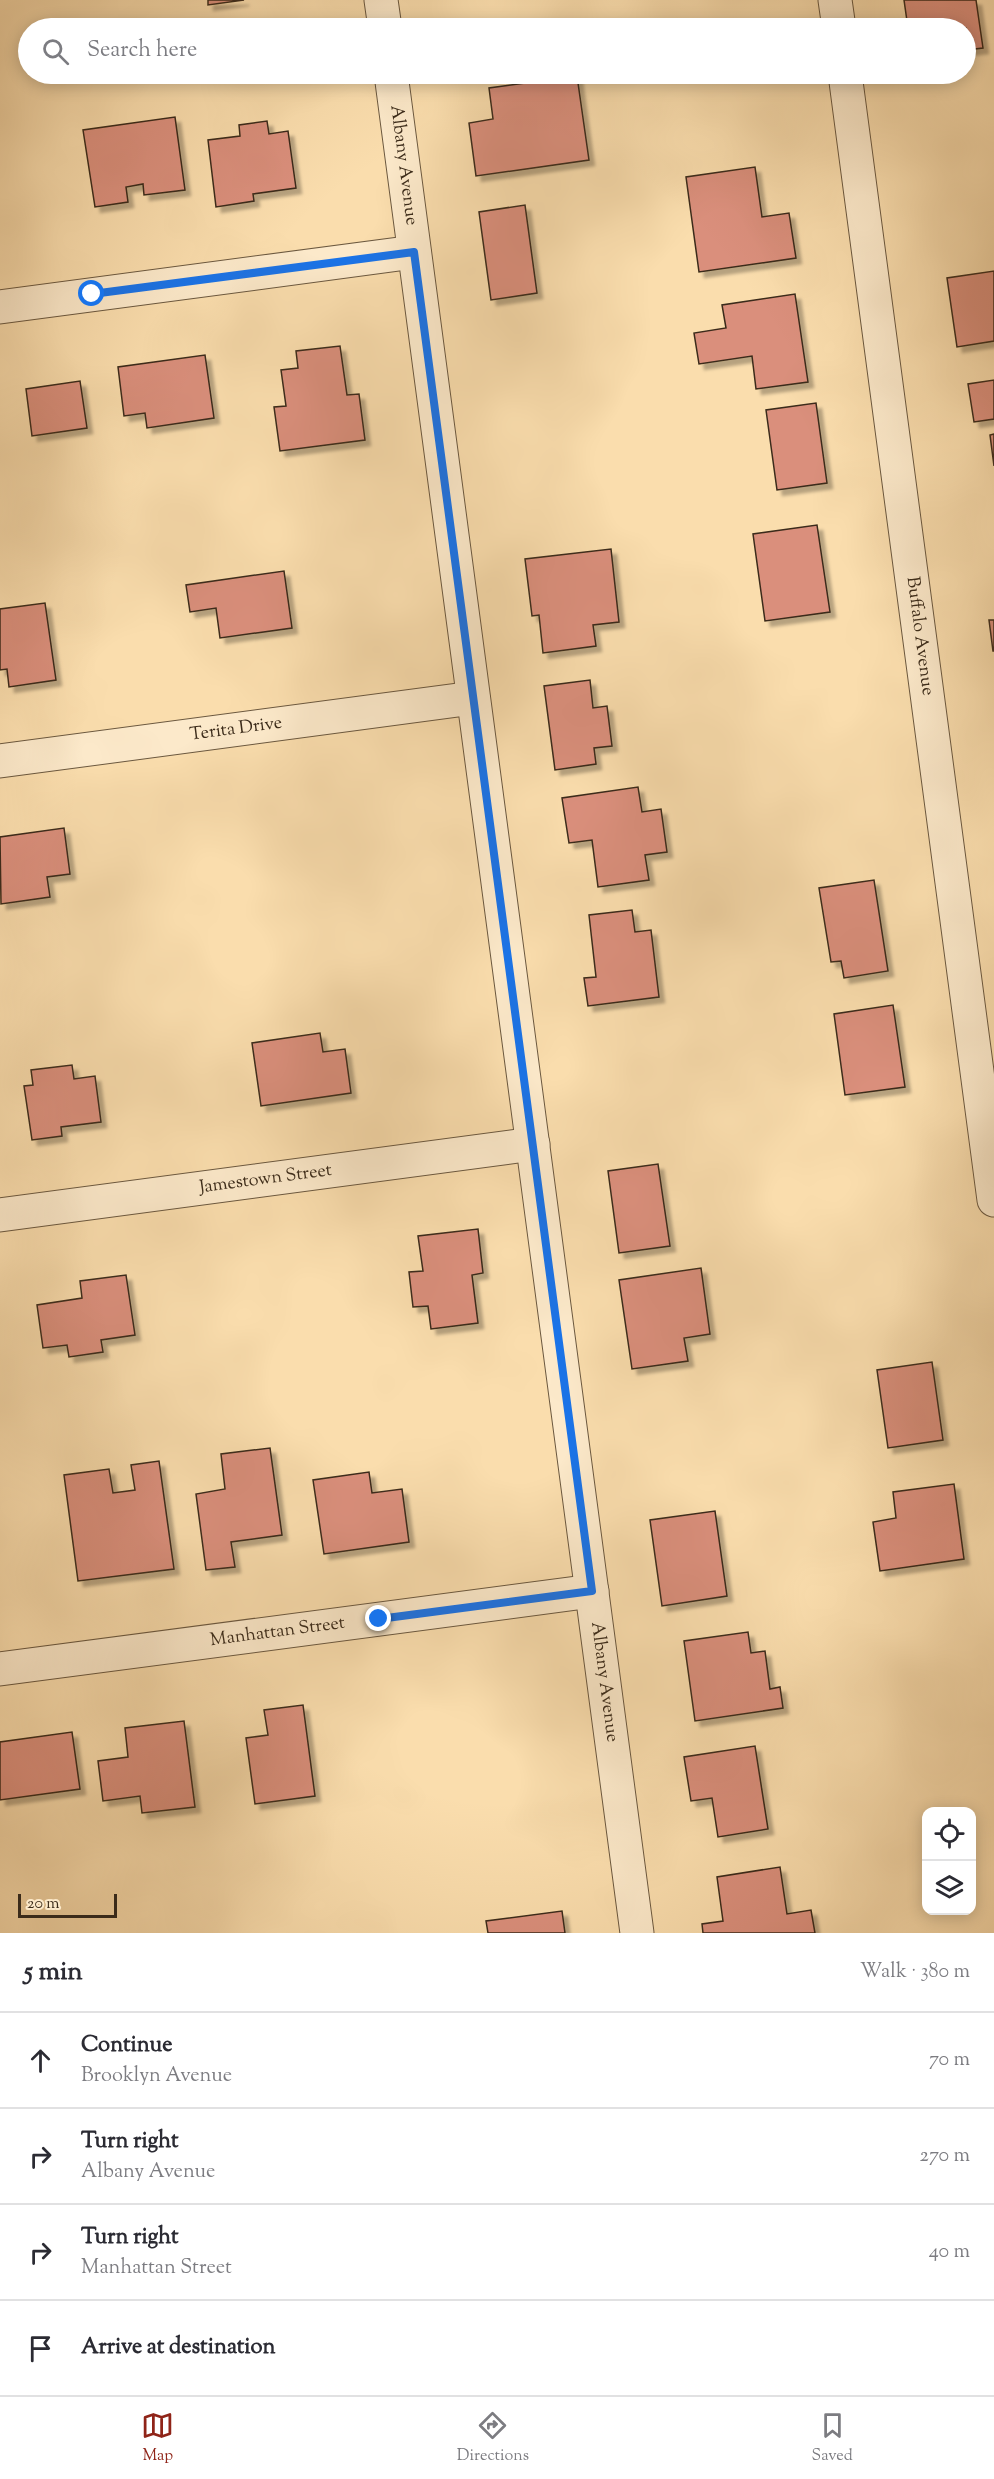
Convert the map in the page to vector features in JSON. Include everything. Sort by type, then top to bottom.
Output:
[{"type":"street","points":[[381,0],[384,18]]},
{"type":"street","points":[[835,0],[838,18]]},
{"type":"street","name":"Albany Avenue","points":[[392,84],[637,1933]]},
{"type":"street","name":"Buffalo Avenue","points":[[846,84],[994,1200]]},
{"type":"street","points":[[0,307],[414,252]]},
{"type":"street","name":"Terita Drive","points":[[0,761],[473,698]]},
{"type":"street","name":"Jamestown Street","points":[[0,1215],[533,1144]]},
{"type":"street","name":"Manhattan Street","points":[[0,1669],[592,1591]]},
{"type":"building","points":[[208,0],[244,0],[208,5]]},
{"type":"building","points":[[904,0],[976,0],[983,48],[976,49],[976,18],[907,18]]},
{"type":"building","points":[[518,84],[578,84],[589,160],[476,176],[469,123],[493,119],[489,88]]},
{"type":"building","points":[[175,117],[185,190],[144,195],[143,184],[126,187],[128,202],[95,207],[83,130]]},
{"type":"building","points":[[267,121],[269,134],[288,131],[296,188],[253,194],[254,201],[216,207],[208,140],[240,136],[239,125]]},
{"type":"building","points":[[755,167],[762,217],[789,213],[796,258],[699,272],[686,177]]},
{"type":"building","points":[[525,205],[537,293],[491,300],[479,212]]},
{"type":"building","points":[[994,271],[994,341],[957,347],[947,278]]},
{"type":"building","points":[[795,294],[808,382],[756,389],[752,356],[699,364],[694,333],[726,328],[722,305]]},
{"type":"building","points":[[340,346],[347,395],[359,394],[365,440],[280,451],[274,407],[286,406],[281,370],[298,368],[296,351]]},
{"type":"building","points":[[205,355],[214,418],[147,428],[145,413],[124,416],[118,367]]},
{"type":"building","points":[[994,380],[994,419],[974,422],[968,384]]},
{"type":"building","points":[[80,381],[87,428],[32,436],[26,389]]},
{"type":"building","points":[[816,403],[827,483],[777,490],[766,410]]},
{"type":"building","points":[[994,434],[994,466],[990,435]]},
{"type":"building","points":[[817,525],[830,612],[765,621],[753,534]]},
{"type":"building","points":[[611,549],[619,622],[593,625],[596,646],[543,653],[539,615],[532,616],[525,559]]},
{"type":"building","points":[[284,571],[292,628],[220,638],[216,608],[190,612],[186,585]]},
{"type":"building","points":[[45,603],[56,680],[9,687],[7,669],[0,670],[0,609]]},
{"type":"building","points":[[989,620],[994,620],[994,651],[993,651]]},
{"type":"building","points":[[590,680],[593,708],[607,706],[612,746],[594,748],[596,764],[555,770],[544,686]]},
{"type":"building","points":[[638,787],[642,812],[661,809],[667,852],[645,855],[649,880],[598,887],[592,840],[569,843],[562,798]]},
{"type":"building","points":[[64,828],[70,874],[47,877],[50,897],[1,904],[0,837]]},
{"type":"building","points":[[874,880],[888,971],[844,978],[841,961],[831,962],[819,888]]},
{"type":"building","points":[[632,910],[635,932],[651,930],[659,997],[588,1006],[584,978],[596,977],[589,915]]},
{"type":"building","points":[[893,1005],[905,1087],[845,1095],[834,1014]]},
{"type":"building","points":[[320,1033],[323,1052],[345,1049],[351,1093],[261,1106],[252,1043]]},
{"type":"building","points":[[72,1065],[74,1079],[95,1076],[101,1122],[61,1127],[62,1136],[32,1140],[24,1086],[33,1085],[31,1070]]},
{"type":"building","points":[[658,1164],[670,1246],[619,1253],[608,1171]]},
{"type":"building","points":[[478,1229],[483,1273],[472,1275],[478,1323],[431,1329],[428,1306],[413,1307],[409,1272],[423,1271],[418,1236]]},
{"type":"building","points":[[701,1268],[710,1334],[684,1338],[688,1361],[632,1369],[619,1280]]},
{"type":"building","points":[[126,1275],[135,1335],[101,1340],[103,1352],[69,1357],[67,1345],[43,1348],[37,1305],[82,1298],[80,1281]]},
{"type":"building","points":[[932,1362],[943,1440],[888,1448],[877,1370]]},
{"type":"building","points":[[270,1448],[282,1535],[231,1542],[235,1567],[206,1570],[196,1494],[225,1489],[221,1454]]},
{"type":"building","points":[[159,1461],[174,1569],[78,1581],[64,1475],[109,1469],[113,1493],[135,1490],[131,1465]]},
{"type":"building","points":[[369,1472],[372,1493],[402,1489],[409,1542],[324,1554],[313,1480]]},
{"type":"building","points":[[954,1484],[964,1559],[880,1571],[873,1522],[896,1518],[893,1492]]},
{"type":"building","points":[[715,1511],[727,1596],[662,1606],[650,1520]]},
{"type":"building","points":[[748,1632],[751,1653],[765,1651],[770,1689],[780,1687],[783,1708],[695,1721],[684,1641]]},
{"type":"building","points":[[303,1705],[315,1796],[255,1804],[246,1738],[268,1735],[264,1710]]},
{"type":"building","points":[[184,1721],[195,1807],[142,1813],[140,1796],[103,1801],[98,1761],[128,1757],[125,1728]]},
{"type":"building","points":[[72,1732],[80,1789],[0,1800],[0,1742]]},
{"type":"building","points":[[755,1746],[768,1829],[718,1837],[712,1798],[691,1801],[684,1757]]},
{"type":"building","points":[[780,1867],[787,1914],[811,1910],[815,1933],[703,1933],[702,1924],[723,1921],[717,1877]]},
{"type":"building","points":[[562,1911],[565,1933],[488,1933],[486,1921]]},
{"type":"route","points":[[92,294],[414,252],[592,1591],[379,1619]]}]
